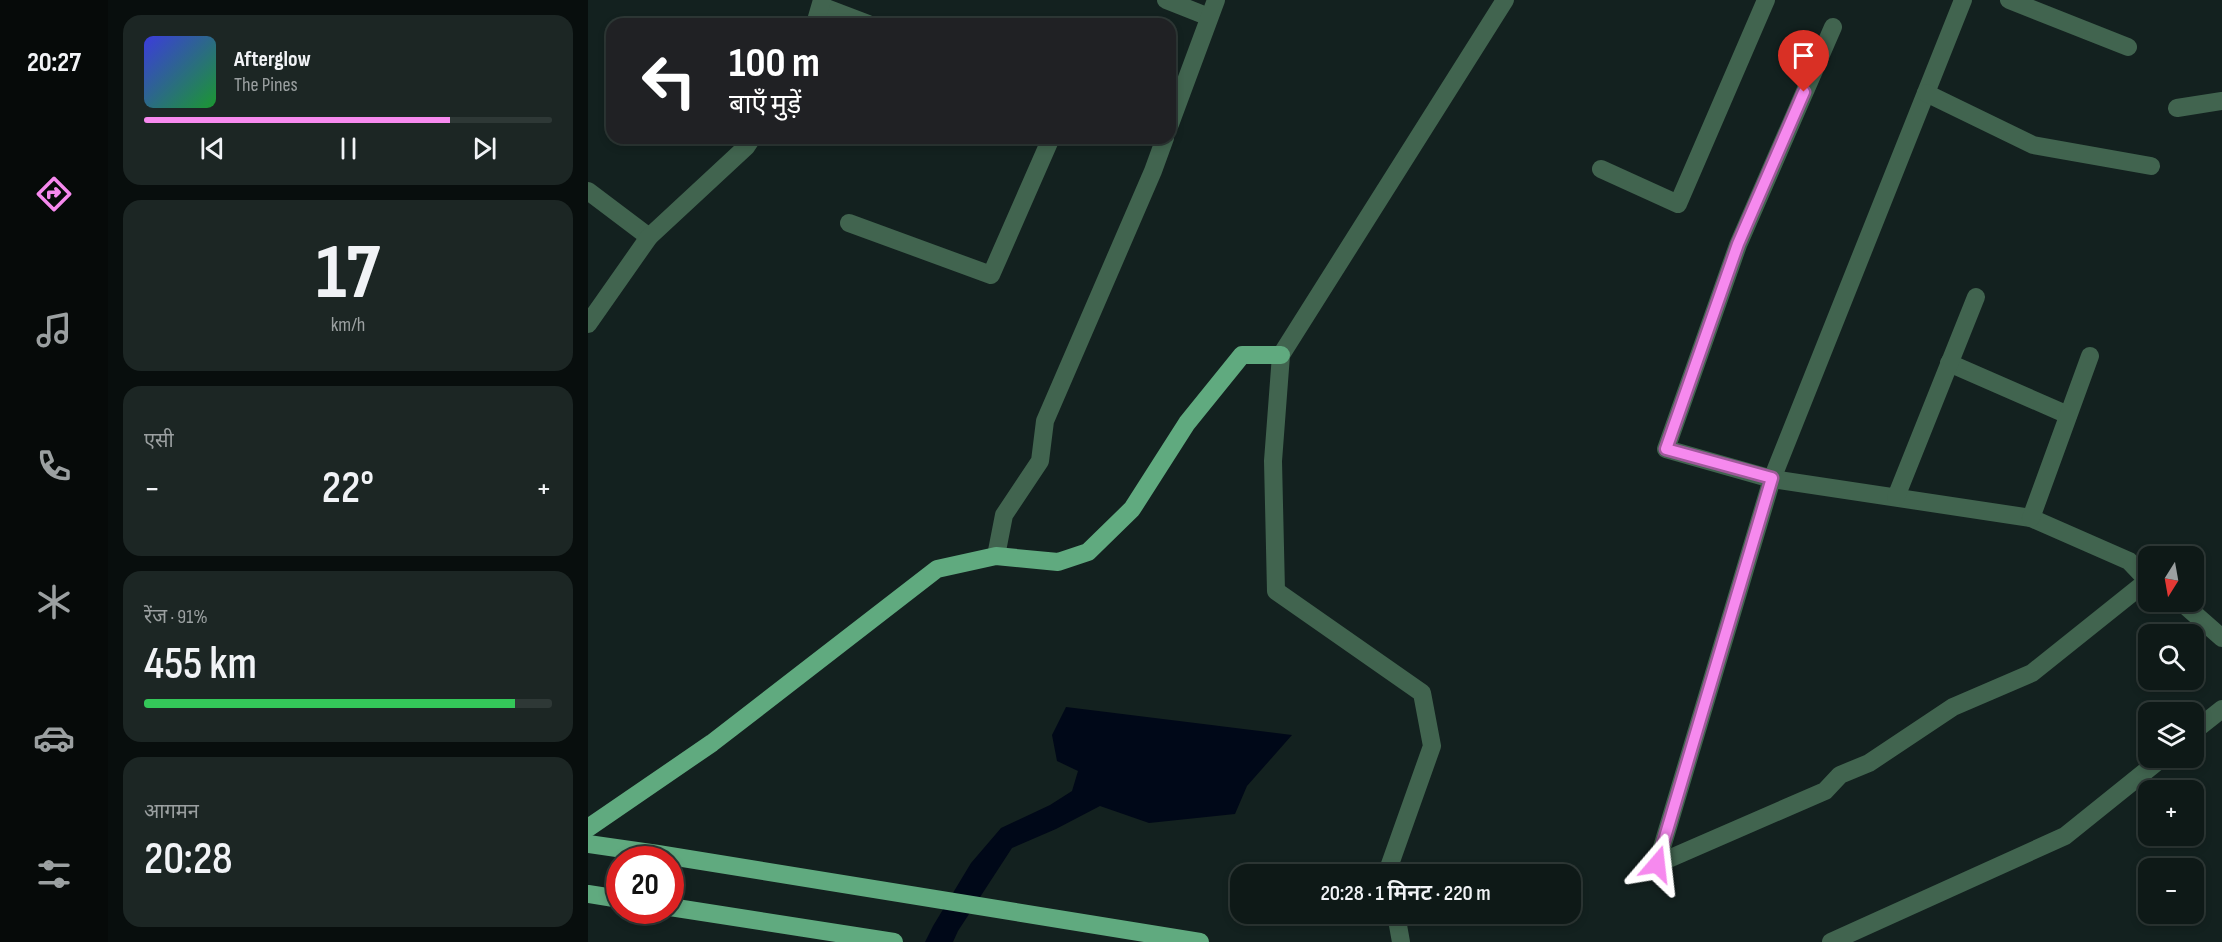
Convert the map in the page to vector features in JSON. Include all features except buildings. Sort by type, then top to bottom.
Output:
[{"type":"main road","points":[[588,828],[712,743],[937,569],[996,556],[1058,562],[1088,552],[1132,509],[1187,423],[1242,355],[1281,355]]},
{"type":"main road","points":[[588,844],[1200,942]]},
{"type":"main road","points":[[588,894],[606,897]]},
{"type":"main road","points":[[684,909],[894,942]]},
{"type":"street","points":[[1166,0],[1209,17]]},
{"type":"street","points":[[1176,108],[1216,0]]},
{"type":"street","points":[[1390,864],[1432,746],[1422,693],[1276,591],[1273,461],[1281,355],[1505,0]]},
{"type":"street","points":[[1601,169],[1678,204],[1766,0]]},
{"type":"street","points":[[1963,0],[1772,478],[1657,864],[1825,791],[1840,775],[1869,763],[1953,707],[2032,673],[2138,589]]},
{"type":"street","points":[[2009,0],[2032,4],[2128,47]]},
{"type":"street","points":[[817,18],[822,3],[855,18]]},
{"type":"street","points":[[1833,27],[1738,244],[1666,449],[1772,478],[2031,518],[2128,561],[2138,571]]},
{"type":"street","points":[[1926,93],[2033,145],[2151,166]]},
{"type":"street","points":[[2177,108],[2222,101]]},
{"type":"street","points":[[588,324],[649,237],[748,144]]},
{"type":"street","points":[[849,223],[990,275],[1048,144]]},
{"type":"street","points":[[996,556],[1004,514],[1040,461],[1045,421],[1163,144]]},
{"type":"street","points":[[588,191],[649,237]]},
{"type":"street","points":[[1896,497],[1976,297]]},
{"type":"street","points":[[2031,518],[2090,356]]},
{"type":"street","points":[[1950,363],[2068,415]]},
{"type":"street","points":[[2192,612],[2222,638]]},
{"type":"street","points":[[2204,723],[2222,709]]},
{"type":"street","points":[[1831,942],[2065,836],[2150,768]]},
{"type":"street","points":[[1398,924],[1401,942]]},
{"type":"water","points":[[1066,707],[1292,735],[1247,786],[1235,814],[1149,823],[1100,806],[1056,829],[1012,848],[953,942],[925,942],[971,863],[1001,828],[1050,805],[1072,791],[1078,771],[1057,761],[1052,735]]},
{"type":"route","points":[[1657,864],[1772,478],[1666,449],[1738,244],[1804,92]]}]
